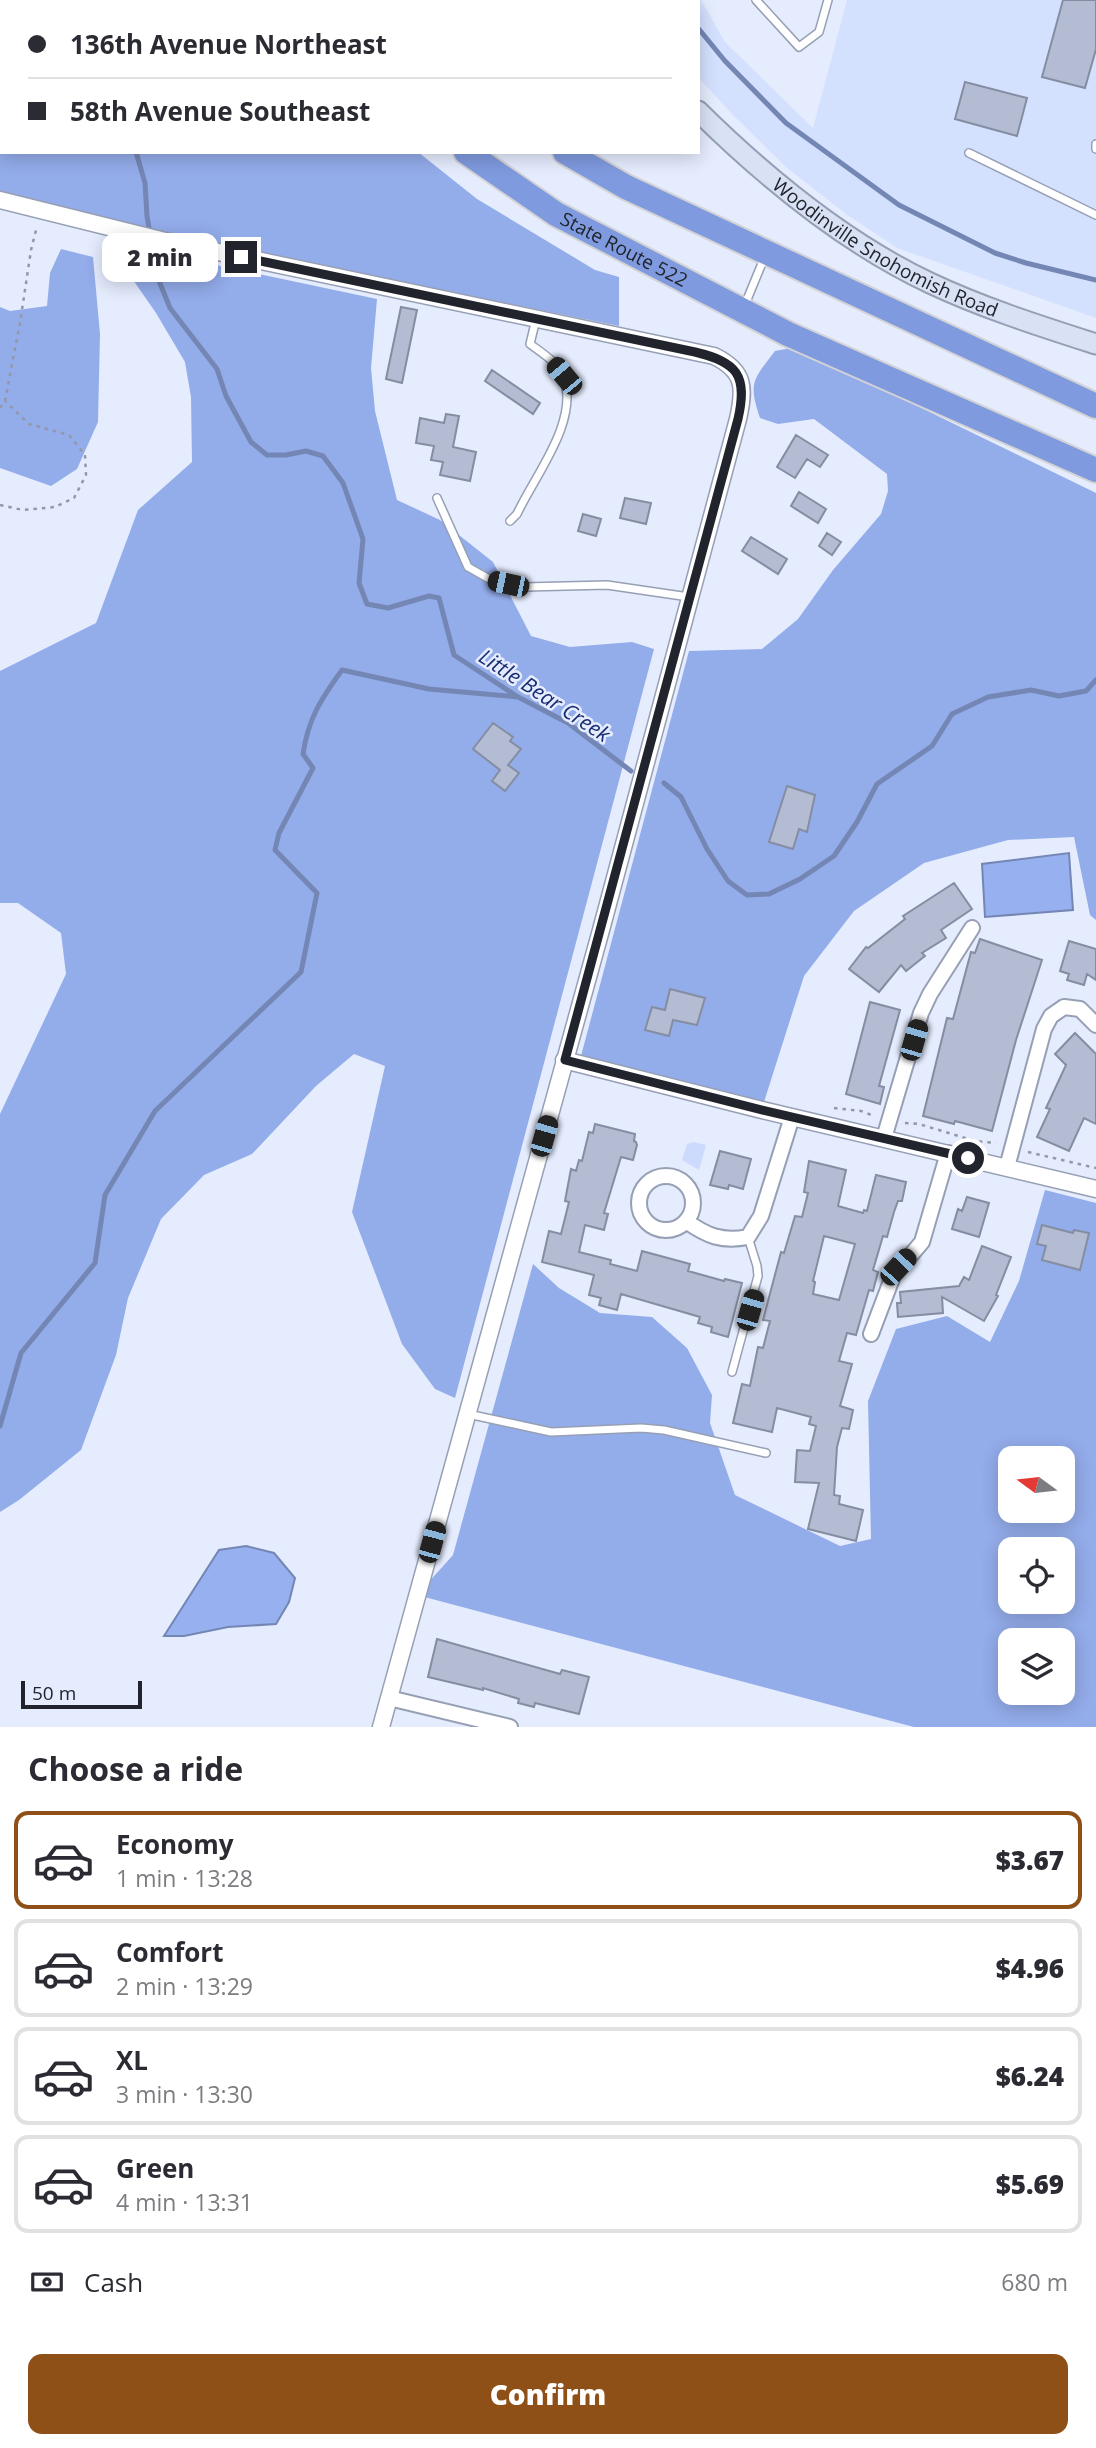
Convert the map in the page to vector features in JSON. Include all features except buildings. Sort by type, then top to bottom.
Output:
[{"type":"highway","name":"State Route 522","points":[[469,154],[556,214],[742,311],[788,334],[1096,470]]},
{"type":"highway","points":[[568,154],[626,187],[1096,406]]},
{"type":"main road","name":"Woodinville Snohomish Road","points":[[700,113],[742,155],[848,236],[929,282],[1018,319],[1096,344]]},
{"type":"street","points":[[0,200],[161,240],[714,356],[736,370],[742,385],[742,402],[565,1060],[381,1727]]},
{"type":"street","points":[[884,1138],[921,1013],[930,993],[972,928]]},
{"type":"street","points":[[1007,1167],[1044,1030],[1051,1016],[1064,1007],[1080,1009],[1096,1025]]},
{"type":"street","points":[[565,1060],[1096,1189]]},
{"type":"street","points":[[687,1221],[705,1234],[720,1239],[748,1237],[761,1216],[792,1117]]},
{"type":"street","points":[[871,1334],[893,1276],[922,1242],[948,1153]]},
{"type":"street","points":[[389,1698],[510,1727]]},
{"type":"lane","points":[[756,0],[799,47],[819,32],[828,0]]},
{"type":"lane","points":[[969,153],[1096,215]]},
{"type":"lane","points":[[742,311],[766,253]]},
{"type":"lane","points":[[510,521],[517,513],[559,434],[568,401],[564,376],[550,359],[530,344],[536,318]]},
{"type":"lane","points":[[437,498],[468,567],[491,580],[525,587],[607,585],[689,597]]},
{"type":"lane","points":[[732,1372],[758,1276],[748,1237]]},
{"type":"lane","points":[[468,1414],[551,1432],[641,1428],[664,1430],[766,1453]]},
{"type":"path","points":[[0,408],[5,401],[31,250],[41,209]]},
{"type":"path","points":[[0,505],[23,510],[55,507],[74,498],[86,475],[85,455],[69,435],[29,424],[5,401]]},
{"type":"path","points":[[834,1108],[861,1111],[877,1117]]},
{"type":"path","points":[[912,1125],[936,1128],[975,1141],[996,1143]]},
{"type":"path","points":[[1028,1152],[1096,1168]]},
{"type":"shaded area","points":[[700,0],[725,42],[813,128],[847,0],[1096,0],[1096,318],[897,248],[846,214],[786,167],[700,79]]},
{"type":"shaded area","points":[[0,154],[421,154],[477,199],[595,270],[619,277],[619,326],[115,224],[0,196]]},
{"type":"shaded area","points":[[121,245],[377,299],[371,368],[375,411],[397,500],[440,520],[493,562],[531,636],[570,647],[632,642],[654,649],[455,1398],[435,1389],[402,1344],[352,1212],[385,1066],[354,1054],[316,1086],[252,1154],[204,1175],[161,1219],[128,1298],[116,1355],[81,1450],[0,1512],[0,1114],[66,974],[61,933],[18,903],[0,903],[0,671],[96,623],[138,510],[192,462],[191,397],[185,362],[156,313],[122,264]]},
{"type":"shaded area","points":[[61,249],[93,257],[100,334],[98,422],[77,469],[51,486],[0,468],[0,307],[10,311],[47,306],[50,273]]},
{"type":"shaded area","points":[[796,347],[1096,493],[1096,920],[1090,915],[1074,837],[1008,840],[924,863],[854,911],[804,976],[764,1102],[581,1056],[689,651],[762,649],[798,619],[833,570],[881,514],[888,491],[887,474],[814,419],[778,424],[760,418],[754,396],[757,375],[775,351]]},
{"type":"shaded area","points":[[1069,853],[1073,910],[985,917],[982,864]]},
{"type":"shaded area","points":[[694,1142],[706,1145],[699,1170],[682,1160],[687,1144]]},
{"type":"shaded area","points":[[1045,1190],[1096,1203],[1096,1727],[914,1727],[417,1595],[453,1555],[533,1264],[559,1288],[600,1313],[652,1317],[687,1348],[712,1395],[710,1423],[735,1495],[840,1546],[871,1539],[868,1401],[896,1329],[947,1316],[990,1342],[1019,1281]]},
{"type":"shaded area","points":[[246,1546],[274,1553],[295,1578],[289,1602],[276,1624],[228,1627],[184,1636],[164,1636],[219,1550]]},
{"type":"waterway","points":[[700,30],[725,61],[786,123],[899,205],[995,253],[1096,280]]},
{"type":"waterway","name":"Little Bear Creek","points":[[137,154],[145,183],[147,216],[157,276],[170,308],[217,369],[226,396],[251,442],[267,455],[306,451],[323,456],[343,483],[363,539],[359,583],[367,604],[388,608],[429,596],[439,598],[454,655],[518,697],[568,723],[631,771]]},
{"type":"waterway","points":[[0,1426],[21,1353],[95,1263],[105,1195],[155,1111],[301,972],[317,893],[275,850],[279,833],[313,768],[303,754],[305,742],[316,710],[334,680],[342,670],[429,689],[518,697]]},
{"type":"waterway","name":"Little Bear Creek","points":[[664,783],[681,797],[707,849],[728,881],[747,895],[769,894],[800,879],[834,856],[857,822],[877,784],[932,746],[952,714],[988,697],[1031,690],[1059,696],[1086,691],[1096,680]]},
{"type":"route","points":[[241,257],[714,356],[736,370],[742,385],[738,419],[565,1060],[968,1158]]}]
